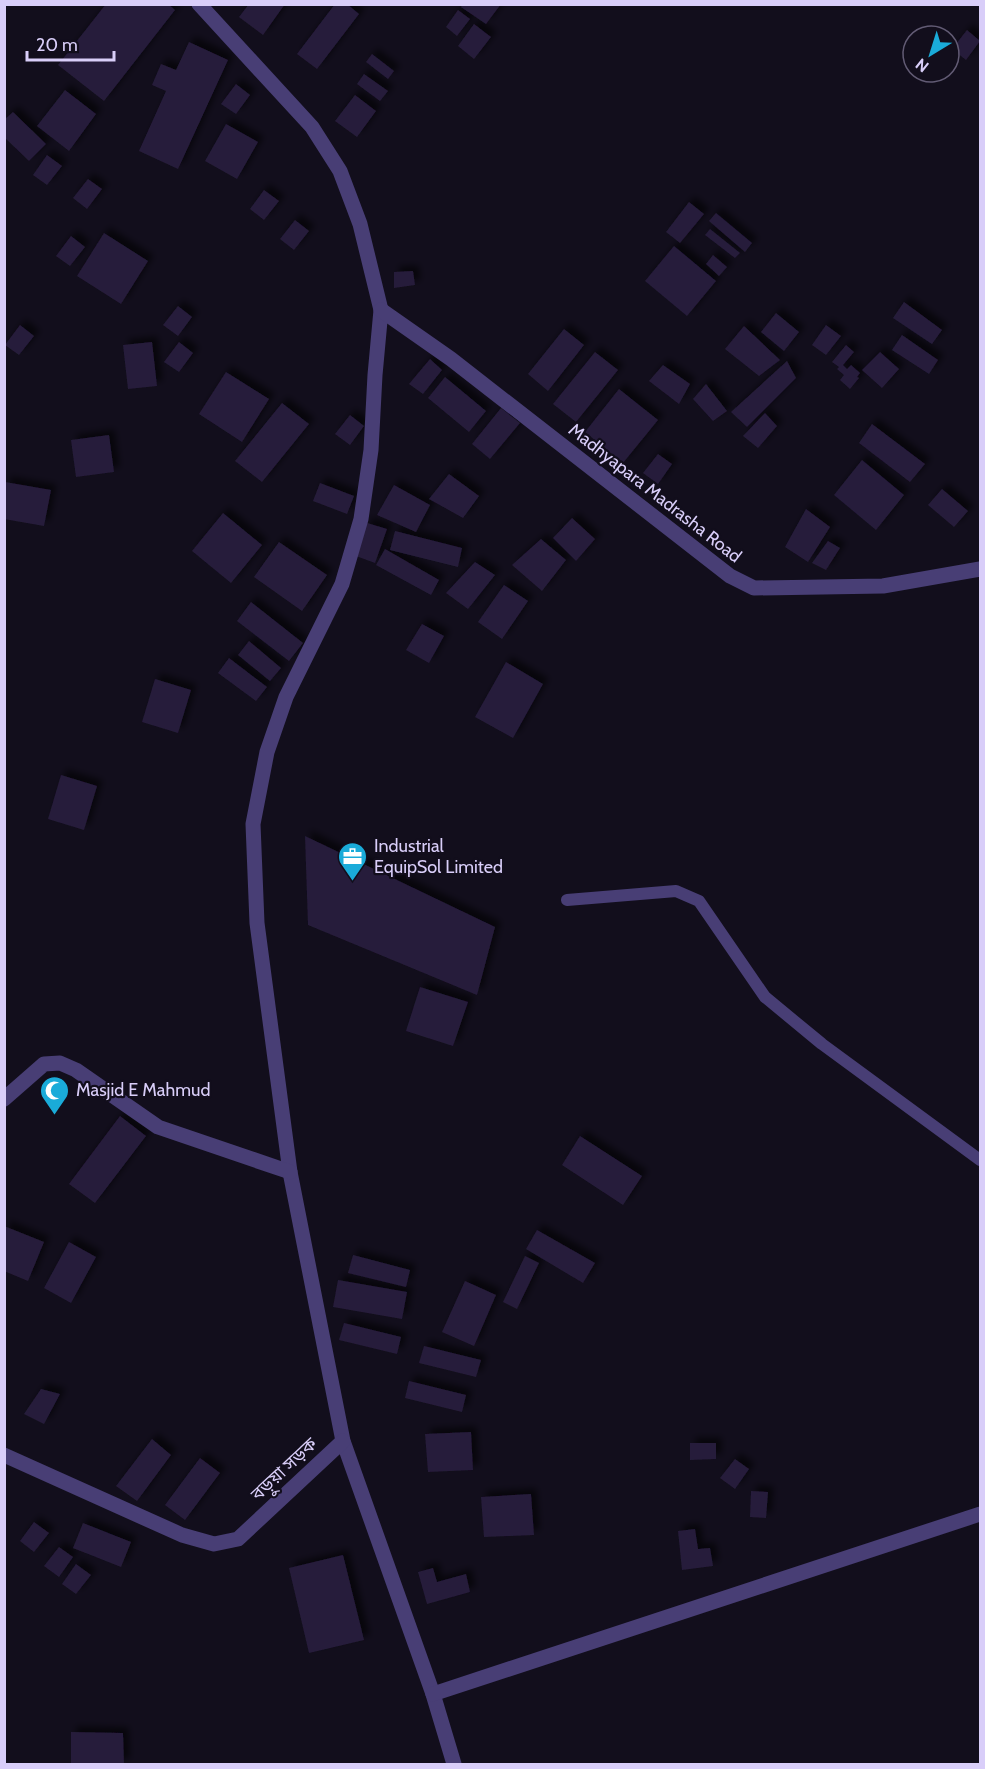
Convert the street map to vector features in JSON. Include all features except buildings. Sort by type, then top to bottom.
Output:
[{"type":"street","points":[[199,4],[312,127],[339,171],[360,224],[381,310],[371,450],[361,519],[342,584],[282,708],[267,752],[253,824],[257,923],[290,1172],[343,1440]]},
{"type":"street","name":"Madhyapara Madrasha Road","points":[[381,310],[451,359],[730,576],[754,588],[883,586],[981,569]]},
{"type":"street","points":[[4,1099],[44,1064],[60,1062],[76,1070],[158,1127],[290,1172]]},
{"type":"street","name":"বড়ুয়া সড়ক","points":[[4,1455],[182,1535],[214,1544],[238,1539],[343,1440],[433,1694],[454,1764]]},
{"type":"street","points":[[433,1694],[981,1514]]},
{"type":"lane","points":[[567,900],[676,891],[699,901],[765,997],[822,1044],[981,1160]]},
{"type":"place","name":"Industrial EquipSol Limited","points":[[353,882]]},
{"type":"place","name":"Masjid E Mahmud","points":[[55,1116]]}]
